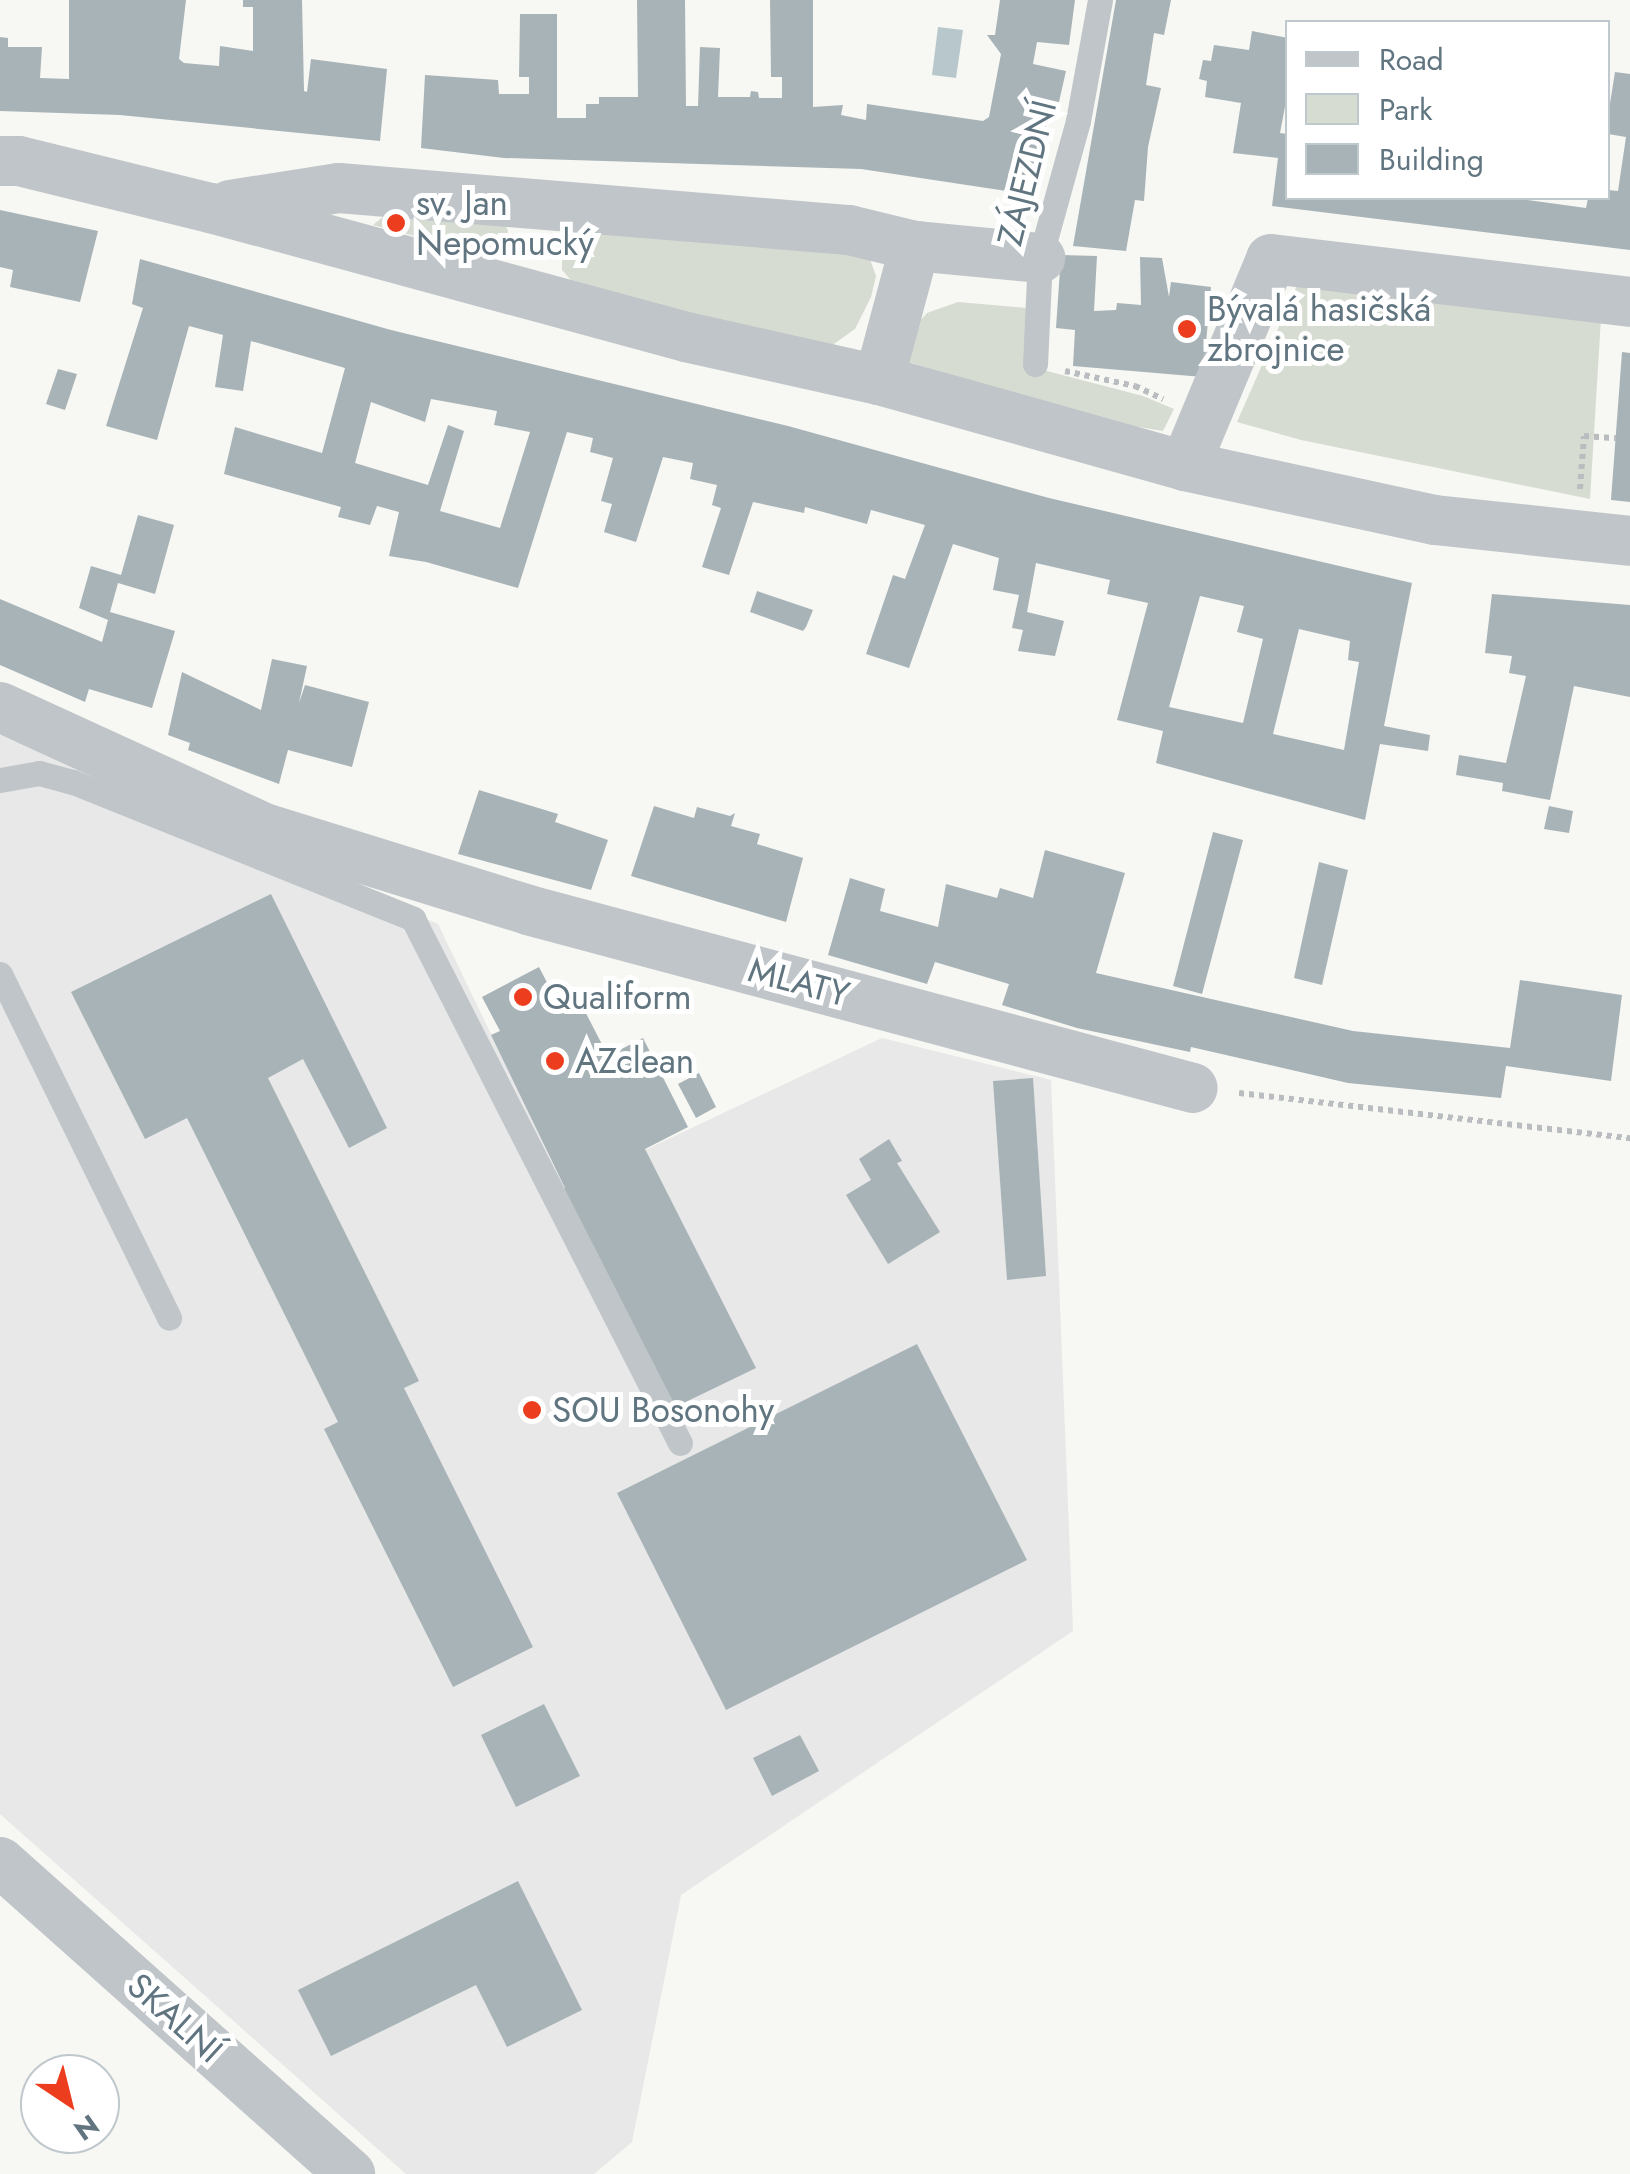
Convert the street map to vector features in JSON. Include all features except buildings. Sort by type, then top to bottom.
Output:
[{"type":"street","points":[[0,161],[19,161],[211,208],[686,336],[880,380],[1184,466],[1436,520],[1630,540]]},
{"type":"street","points":[[211,208],[339,188],[849,230],[915,246],[1040,258]]},
{"type":"street","points":[[517,288],[533,206]]},
{"type":"street","points":[[880,380],[915,246]]},
{"type":"street","points":[[1184,466],[1272,258],[1630,302]]},
{"type":"street","name":"MLATY","points":[[0,707],[267,829],[528,910],[1193,1088]]},
{"type":"street","name":"SKALNÍ","points":[[0,1862],[350,2174]]},
{"type":"lane","name":"ZÁJEZDNÍ","points":[[1035,364],[1040,258],[1078,121],[1100,0]]},
{"type":"lane","points":[[0,780],[38,773],[73,782],[414,919],[680,1443]]},
{"type":"lane","points":[[0,974],[170,1318]]},
{"type":"path","points":[[1035,364],[1134,386]]},
{"type":"path","points":[[1577,535],[1584,436],[1616,438]]},
{"type":"path","points":[[1193,1088],[1630,1138]]},
{"type":"shaded area","points":[[938,27],[963,30],[956,78],[932,75]]},
{"type":"shaded area","name":"SOU Bosonohy","points":[[0,735],[438,924],[565,1188],[882,1038],[1051,1080],[1073,1631],[681,1895],[632,2142],[594,2174],[406,2174],[0,1814]]},
{"type":"green space","points":[[385,215],[503,220],[508,231],[505,245],[490,256],[373,225]]},
{"type":"green space","points":[[589,228],[829,241],[870,259],[876,276],[871,297],[855,329],[824,351],[577,287],[562,270],[562,255],[571,238]]},
{"type":"green space","points":[[1298,283],[1601,318],[1590,499],[1301,440],[1237,422]]},
{"type":"green space","points":[[958,302],[1027,308],[1024,365],[1143,396],[1174,409],[1163,431],[1108,422],[902,360],[905,337],[927,313]]},
{"type":"place","name":"sv. Jan Nepomucký","points":[[396,223]]},
{"type":"place","name":"Bývalá hasičská zbrojnice","points":[[1187,329]]},
{"type":"place","name":"Qualiform","points":[[523,997]]},
{"type":"place","name":"AZclean","points":[[555,1061]]},
{"type":"place","name":"SOU Bosonohy","points":[[532,1410]]}]
